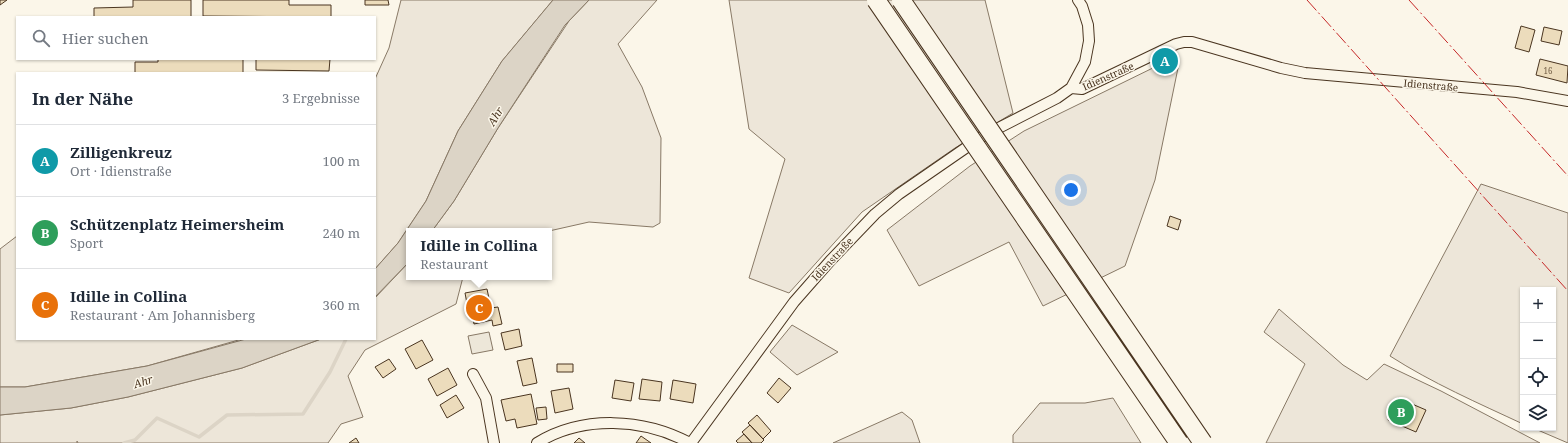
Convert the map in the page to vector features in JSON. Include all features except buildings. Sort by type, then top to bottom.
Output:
[{"type":"highway","points":[[876,0],[1179,443]]},
{"type":"highway","points":[[901,0],[1203,443]]},
{"type":"street","points":[[1071,88],[1085,62],[1089,41],[1088,25],[1082,6],[1078,0]]},
{"type":"street","name":"Idienstraße","points":[[691,443],[794,302],[830,260],[875,214],[899,194],[983,136],[1057,98],[1071,88],[1082,89],[1176,44],[1192,42],[1280,68],[1305,73],[1517,92],[1568,101]]},
{"type":"street","points":[[473,374],[486,398],[494,443]]},
{"type":"street","points":[[537,443],[552,434],[582,425],[617,424],[650,427],[673,434],[691,443]]},
{"type":"shaded area","points":[[401,0],[553,0],[502,61],[458,131],[426,201],[408,228],[406,228],[406,231],[398,243],[376,268],[376,77],[389,48]]},
{"type":"shaded area","points":[[589,0],[657,0],[618,44],[642,87],[661,138],[660,223],[653,227],[589,222],[552,230],[552,228],[434,228],[454,201],[498,128],[569,21]]},
{"type":"shaded area","points":[[729,0],[985,0],[1013,113],[955,148],[862,212],[789,293],[749,278],[785,159],[749,129]]},
{"type":"shaded area","points":[[1161,64],[1178,68],[1155,180],[1125,266],[1043,306],[1009,242],[919,286],[887,230],[970,166],[1024,131]]},
{"type":"shaded area","points":[[1481,184],[1568,213],[1568,443],[1540,431],[1556,431],[1556,287],[1520,287],[1520,423],[1439,384],[1390,356]]},
{"type":"shaded area","points":[[16,237],[16,340],[238,340],[147,366],[25,387],[0,387],[0,249]]},
{"type":"shaded area","points":[[406,265],[406,280],[462,280],[456,304],[365,350],[348,376],[363,417],[341,424],[328,443],[78,443],[77,441],[77,443],[0,443],[0,415],[71,408],[128,397],[242,368],[318,340],[376,340],[376,297]]},
{"type":"shaded area","points":[[1279,309],[1343,365],[1367,380],[1384,364],[1441,391],[1540,443],[1266,443],[1305,364],[1264,332]]},
{"type":"shaded area","points":[[792,325],[838,352],[797,375],[770,352]]},
{"type":"shaded area","points":[[489,332],[493,350],[472,354],[468,336]]},
{"type":"shaded area","points":[[1113,398],[1141,443],[1013,443],[1013,435],[1040,403],[1085,403]]},
{"type":"shaded area","points":[[902,412],[912,420],[920,443],[833,443]]},
{"type":"water","name":"Ahr","points":[[553,0],[589,0],[565,25],[498,128],[454,201],[434,228],[408,228],[426,201],[458,131],[502,61]]},
{"type":"water","points":[[406,231],[406,265],[376,296],[376,268],[398,243]]},
{"type":"water","name":"Ahr","points":[[242,340],[318,340],[242,368],[128,397],[71,408],[0,415],[0,387],[25,387],[147,366]]},
{"type":"waterway","points":[[124,443],[135,440],[157,418],[199,437],[227,415],[303,414],[330,372],[346,340]]},
{"type":"power","points":[[1307,0],[1568,291]]},
{"type":"power","points":[[1409,0],[1568,176]]},
{"type":"place","name":"Zilligenkreuz","points":[[1165,61]]},
{"type":"place","name":"Idille in Collina","points":[[479,308]]},
{"type":"place","name":"Schützenplatz Heimersheim","points":[[1401,412]]}]
